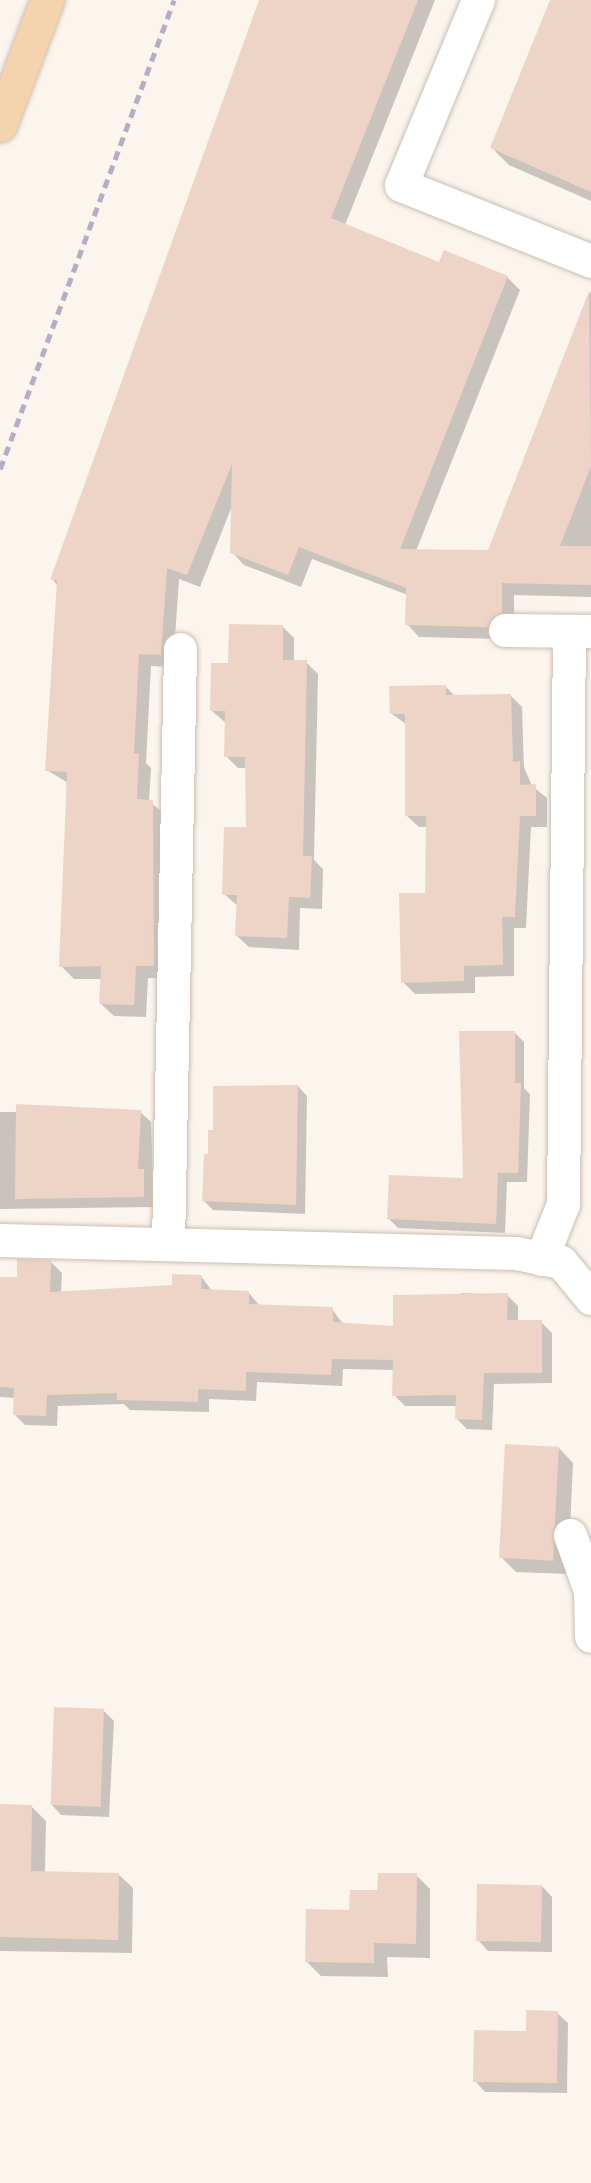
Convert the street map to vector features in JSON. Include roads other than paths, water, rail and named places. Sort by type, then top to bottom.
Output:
[{"type":"main road","points":[[0,125],[47,0]]},
{"type":"street","points":[[478,0],[401,185],[591,261]]},
{"type":"street","points":[[505,630],[580,631],[562,1204],[541,1258]]},
{"type":"street","points":[[168,1244],[180,649]]},
{"type":"street","points":[[0,1240],[541,1258],[561,1263],[591,1298]]},
{"type":"street","points":[[570,1535],[590,1591],[591,1636]]},
{"type":"railway","points":[[0,469],[174,0]]}]
